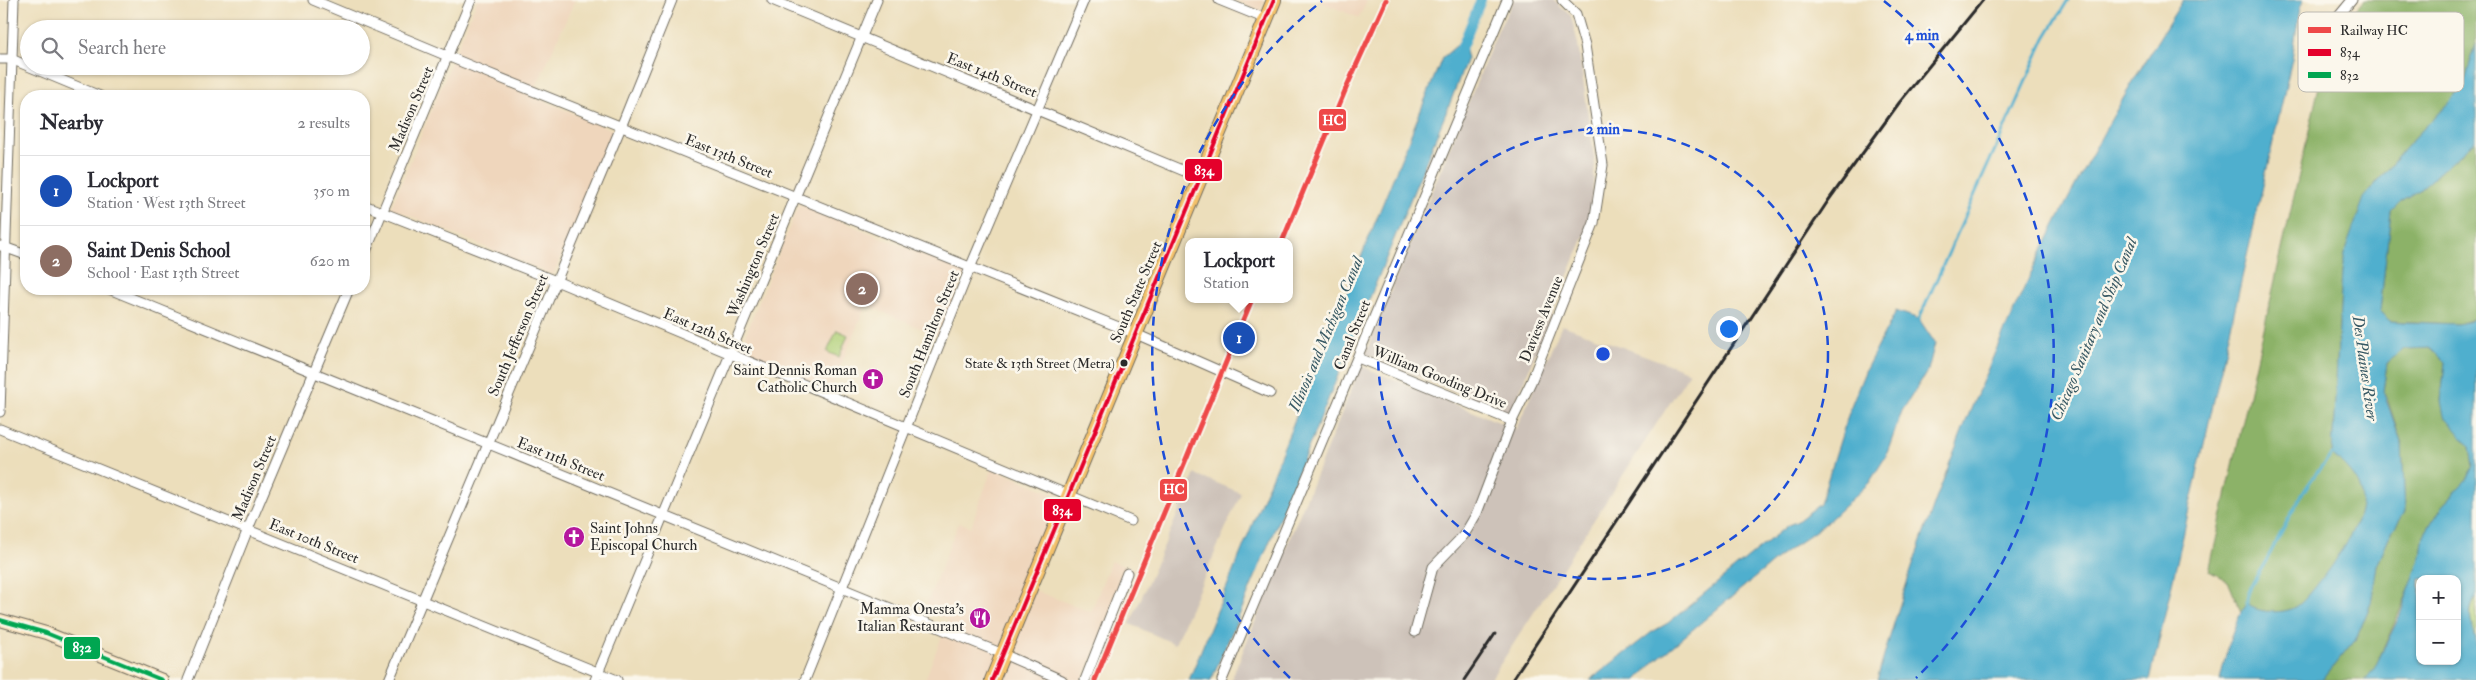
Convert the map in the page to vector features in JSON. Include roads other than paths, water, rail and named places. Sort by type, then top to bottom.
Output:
[{"type":"main road","name":"South State Street","points":[[992,680],[1274,0]]},
{"type":"main road","points":[[0,620],[46,633],[162,680]]},
{"type":"street","points":[[0,412],[2,246],[14,0]]},
{"type":"street","name":"East 13th Street","points":[[313,0],[360,20]]},
{"type":"street","name":"Madison Street","points":[[370,242],[471,0]]},
{"type":"street","name":"South Jefferson Street","points":[[389,680],[621,127],[672,0]]},
{"type":"street","name":"East 14th Street","points":[[772,0],[1201,178]]},
{"type":"street","name":"Washington Street","points":[[597,676],[662,515],[877,0]]},
{"type":"street","name":"South Hamilton Street","points":[[805,680],[970,268],[1084,0]]},
{"type":"street","points":[[1219,0],[1266,19]]},
{"type":"street","name":"Canal Street","points":[[1222,680],[1506,0]]},
{"type":"street","name":"Daviess Avenue","points":[[1415,632],[1433,567],[1464,535],[1478,513],[1512,421],[1531,382],[1594,223],[1604,165],[1585,45],[1576,14],[1562,0]]},
{"type":"street","points":[[2342,12],[2352,0]]},
{"type":"street","name":"East 13th Street","points":[[370,24],[1136,334],[1270,394]]},
{"type":"street","points":[[0,59],[11,59],[20,63]]},
{"type":"street","points":[[49,75],[86,90]]},
{"type":"street","name":"East 12th Street","points":[[370,208],[556,281],[1024,477],[1070,493],[1087,504],[1131,521]]},
{"type":"street","points":[[2,246],[20,253]]},
{"type":"street","name":"East 11th Street","points":[[124,295],[843,588],[1062,680]]},
{"type":"street","name":"Madison Street","points":[[188,680],[248,529],[346,295]]},
{"type":"street","name":"William Gooding Drive","points":[[1358,358],[1512,421]]},
{"type":"street","name":"East 10th Street","points":[[0,429],[422,600],[597,676],[617,680]]},
{"type":"street","points":[[1085,680],[1127,573]]},
{"type":"water","name":"Chicago Sanitary and Ship Canal","points":[[2183,0],[2304,0],[2298,12],[2292,59],[2150,680],[1877,680],[1904,591],[1935,502],[2005,329],[2045,245],[2088,162],[2134,80]]},
{"type":"water","name":"Des Plaines River","points":[[2476,44],[2476,140],[2418,191],[2401,201],[2391,211],[2380,311],[2391,321],[2403,322],[2458,324],[2471,321],[2476,316],[2476,597],[2470,614],[2476,640],[2476,680],[2365,680],[2374,669],[2400,615],[2421,556],[2424,535],[2442,505],[2465,481],[2473,467],[2470,447],[2444,416],[2441,401],[2445,362],[2431,348],[2404,349],[2387,363],[2383,391],[2402,444],[2405,512],[2389,537],[2377,565],[2371,603],[2357,637],[2322,680],[2220,680],[2233,631],[2241,612],[2247,604],[2263,611],[2276,612],[2289,610],[2301,603],[2330,568],[2358,519],[2362,499],[2359,487],[2349,472],[2332,454],[2342,271],[2346,248],[2364,198],[2404,149],[2458,92],[2464,92],[2464,82]]},
{"type":"water","name":"Illinois and Michigan Canal","points":[[1463,45],[1467,58],[1450,103],[1239,616],[1211,680],[1189,680],[1442,58],[1456,46]]},
{"type":"water","points":[[1896,311],[1919,319],[1935,343],[1928,370],[1902,411],[1886,456],[1869,483],[1825,524],[1783,554],[1655,661],[1637,680],[1590,680],[1652,632],[1668,623],[1788,525],[1796,522],[1820,504],[1851,406],[1866,369]]},
{"type":"waterway","name":"Illinois and Michigan Canal","points":[[1458,56],[1481,0]]},
{"type":"waterway","points":[[1918,321],[2045,38],[2068,0]]},
{"type":"waterway","points":[[2247,604],[2251,586],[2296,505],[2312,478],[2332,454]]},
{"type":"railway","points":[[1512,680],[1828,201],[1899,103],[1983,0]]},
{"type":"railway","points":[[1464,680],[1495,634]]},
{"type":"rail line","name":"HC","points":[[1284,238],[1347,86],[1386,0]]},
{"type":"rail line","name":"HC","points":[[1095,680],[1250,303]]},
{"type":"place","name":"Saint Denis School","points":[[862,289]]},
{"type":"place","name":"Lockport","points":[[1239,338]]},
{"type":"place","name":"State & 13th Street (Metra)","points":[[1124,363]]},
{"type":"place","name":"Saint Dennis Roman Catholic Church","points":[[873,379]]},
{"type":"place","name":"Saint Johns Episcopal Church","points":[[574,537]]},
{"type":"place","name":"Mamma Onesta's Italian Restaurant","points":[[980,618]]}]
